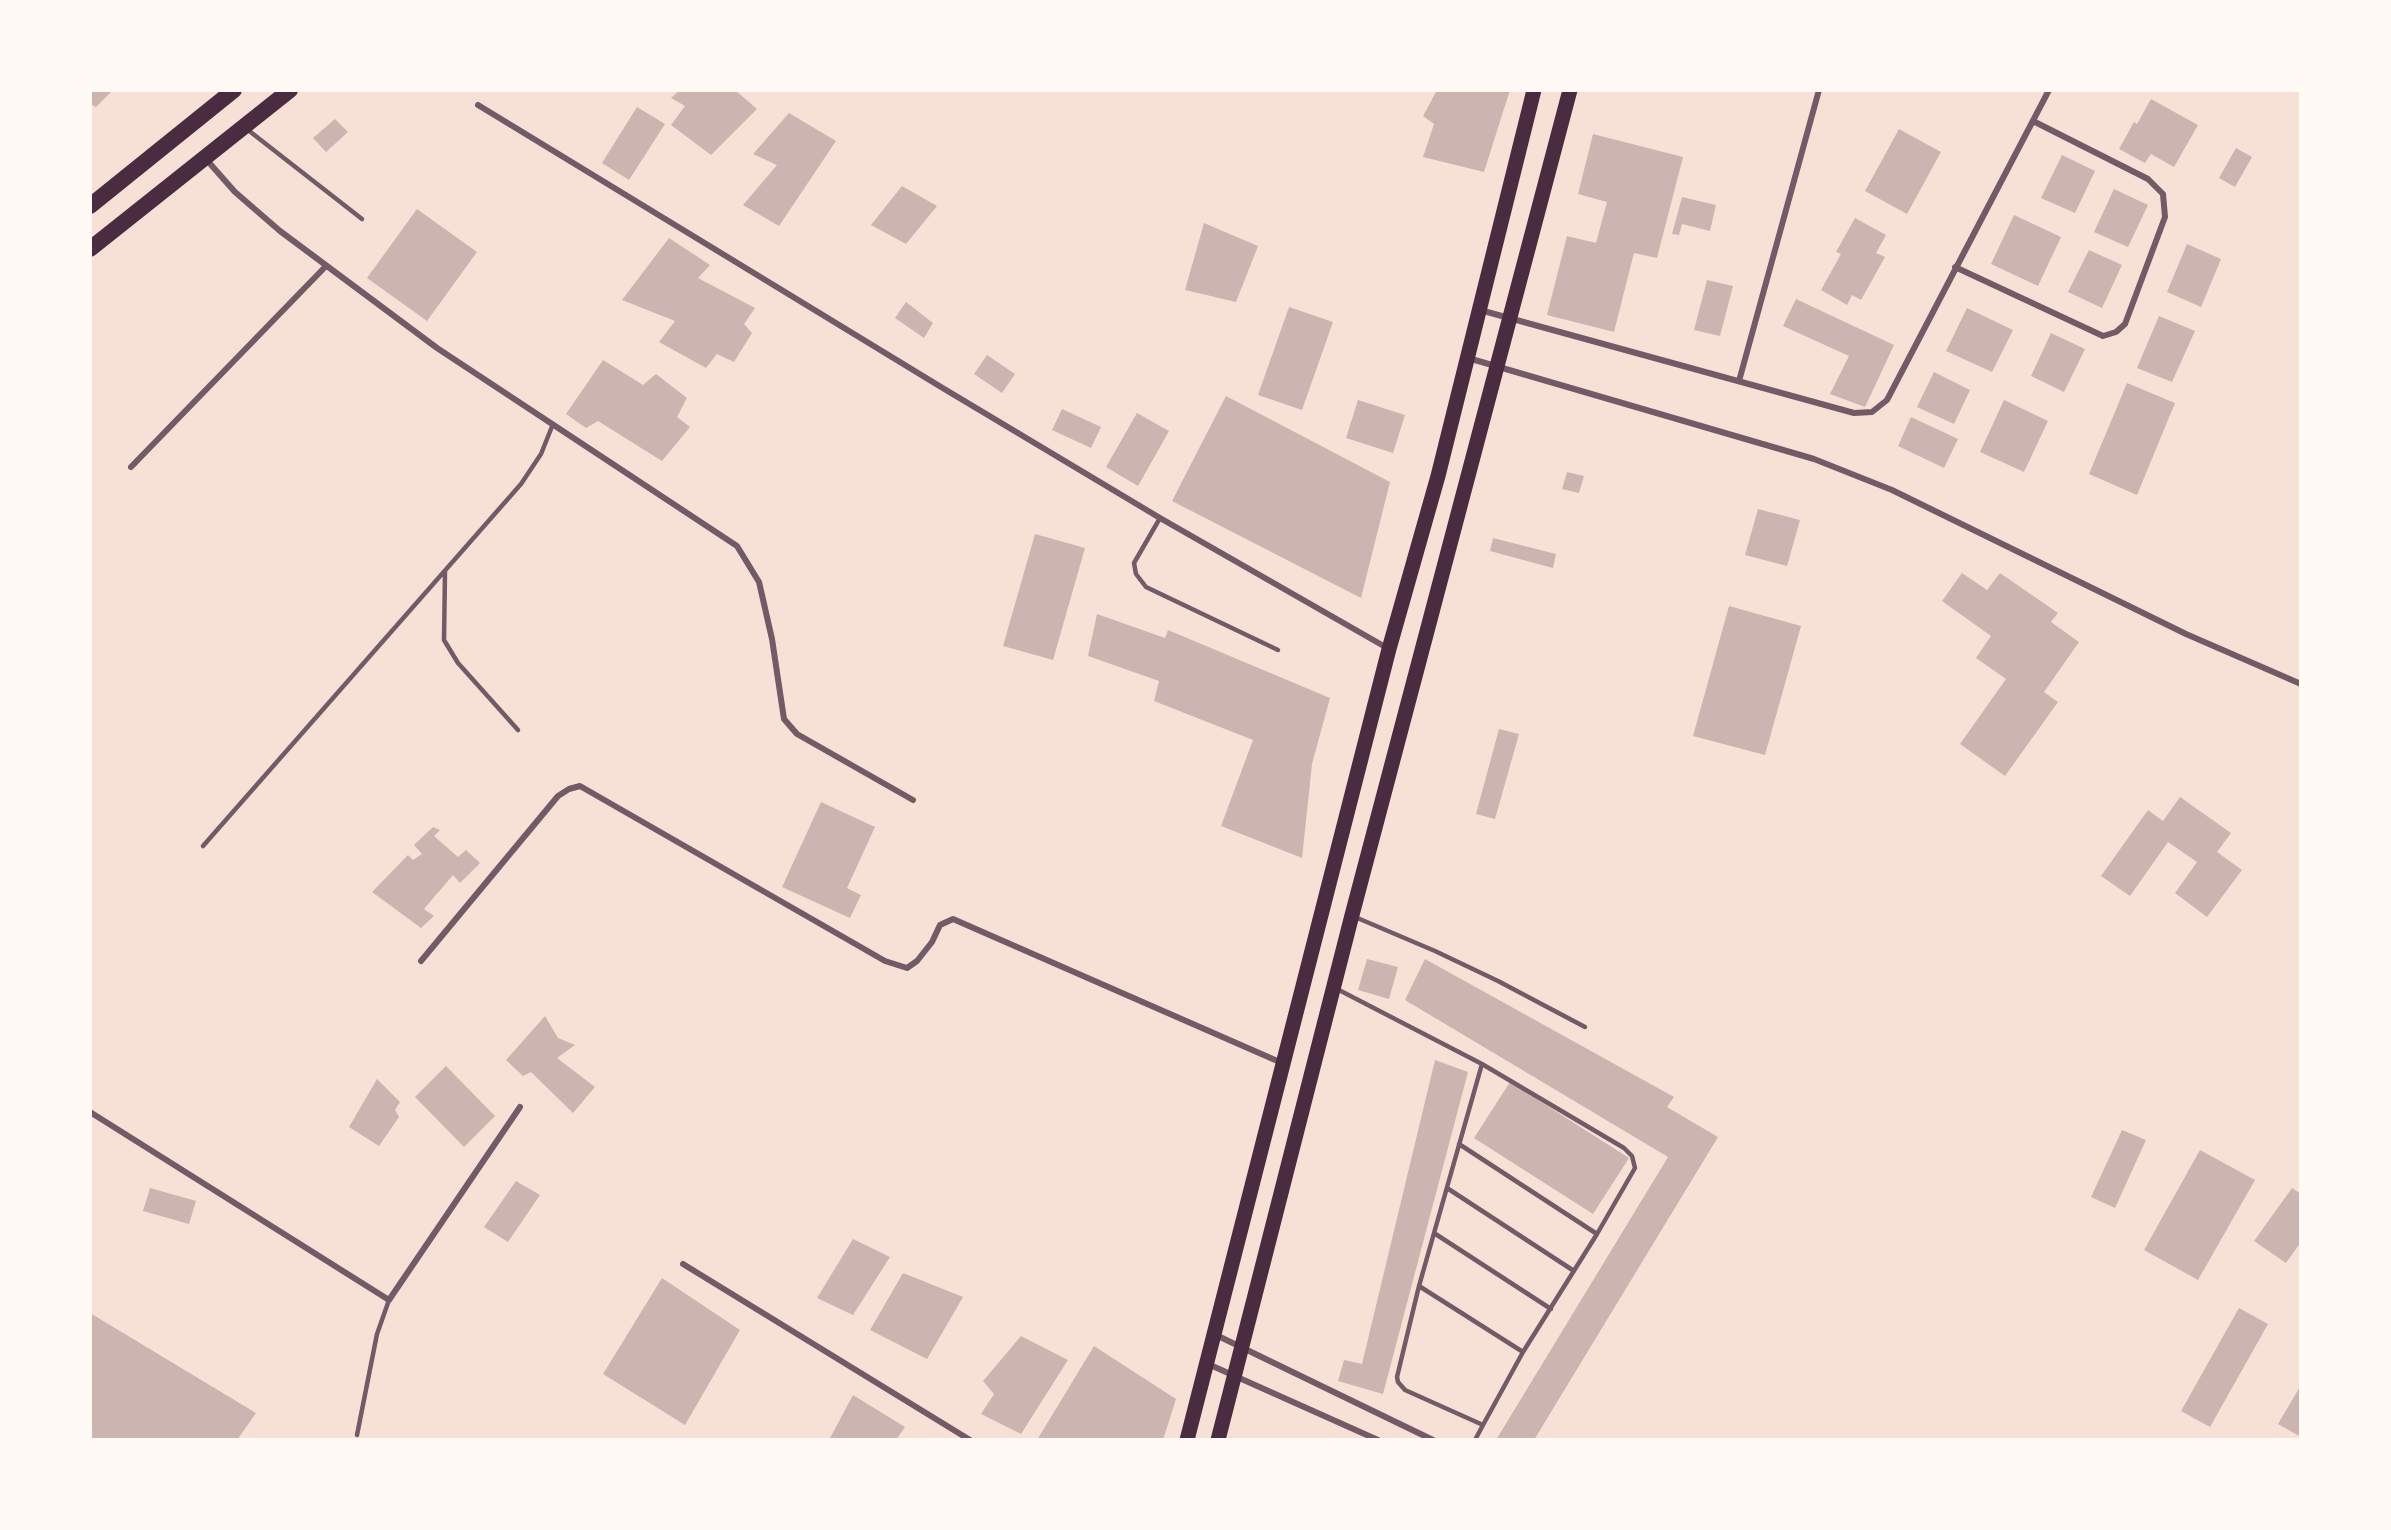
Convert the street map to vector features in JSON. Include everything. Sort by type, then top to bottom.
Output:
[{"type":"highway","points":[[90,249],[290,90]]},
{"type":"highway","points":[[90,206],[228,94]]},
{"type":"main road","points":[[1187,1440],[1389,649],[1438,476],[1534,90]]},
{"type":"main road","points":[[1218,1440],[1352,915],[1570,90]]},
{"type":"street","points":[[1739,381],[1819,90]]},
{"type":"street","points":[[1480,310],[1854,413],[1872,412],[1887,400],[2049,90]]},
{"type":"street","points":[[478,105],[1160,518],[1389,649]]},
{"type":"street","points":[[1955,267],[2103,336],[2116,332],[2125,324],[2165,218],[2163,194],[2148,179],[2033,121]]},
{"type":"street","points":[[204,157],[257,212],[437,348],[737,546],[759,582],[772,639],[784,718],[797,734],[913,800]]},
{"type":"street","points":[[131,467],[326,266]]},
{"type":"street","points":[[1467,358],[1814,459],[1892,490],[2186,634],[2301,684]]},
{"type":"street","points":[[421,961],[558,796],[580,786],[885,961],[907,968],[917,961],[932,942],[940,925],[953,919],[1283,1063]]},
{"type":"street","points":[[90,1112],[389,1300],[520,1107]]},
{"type":"street","points":[[683,1264],[969,1440]]},
{"type":"street","points":[[1214,1334],[1433,1440]]},
{"type":"street","points":[[1207,1363],[1378,1440]]},
{"type":"lane","points":[[244,126],[362,219]]},
{"type":"lane","points":[[203,846],[521,484],[542,454],[553,424]]},
{"type":"lane","points":[[1160,518],[1134,563],[1136,574],[1146,587],[1278,650]]},
{"type":"lane","points":[[445,572],[444,640],[458,663],[518,730]]},
{"type":"lane","points":[[1352,915],[1445,956],[1586,1027]]},
{"type":"lane","points":[[1335,988],[1482,1064],[1624,1148],[1632,1156],[1635,1168],[1633,1173],[1523,1352],[1475,1440]]},
{"type":"lane","points":[[1482,1064],[1419,1286],[1397,1377],[1405,1390],[1483,1425]]},
{"type":"lane","points":[[1459,1144],[1597,1234]]},
{"type":"lane","points":[[1447,1188],[1574,1271]]},
{"type":"lane","points":[[1434,1233],[1551,1309]]},
{"type":"lane","points":[[1419,1286],[1523,1352]]},
{"type":"lane","points":[[357,1435],[377,1334],[389,1300]]},
{"type":"building","points":[[90,90],[113,90],[96,107],[90,104]]},
{"type":"building","points":[[680,90],[735,90],[757,109],[711,155],[671,125],[685,106],[671,98]]},
{"type":"building","points":[[1437,90],[1510,90],[1484,172],[1423,157],[1434,124],[1423,116]]},
{"type":"building","points":[[2151,99],[2198,125],[2174,167],[2151,154],[2145,163],[2119,149],[2134,122],[2137,124]]},
{"type":"building","points":[[637,107],[665,124],[629,180],[602,163]]},
{"type":"building","points":[[789,113],[836,141],[779,226],[743,205],[777,165],[753,154]]},
{"type":"building","points":[[335,119],[348,132],[326,152],[313,138]]},
{"type":"building","points":[[1899,129],[1941,152],[1907,214],[1865,191]]},
{"type":"building","points":[[1593,134],[1683,157],[1657,258],[1634,253],[1614,332],[1547,315],[1567,236],[1596,243],[1607,202],[1578,194]]},
{"type":"building","points":[[2236,148],[2252,157],[2235,187],[2219,178]]},
{"type":"building","points":[[2062,155],[2095,171],[2075,213],[2041,198]]},
{"type":"building","points":[[902,186],[937,206],[906,244],[871,225]]},
{"type":"building","points":[[2114,189],[2148,205],[2128,247],[2094,232]]},
{"type":"building","points":[[1682,197],[1716,205],[1710,231],[1682,224],[1679,235],[1672,234]]},
{"type":"building","points":[[417,209],[477,252],[427,321],[367,278]]},
{"type":"building","points":[[2014,215],[2061,237],[2038,286],[1991,264]]},
{"type":"building","points":[[1855,218],[1886,235],[1876,253],[1885,257],[1861,300],[1852,295],[1847,305],[1821,290],[1841,254],[1836,252]]},
{"type":"building","points":[[1204,223],[1258,246],[1236,302],[1185,290]]},
{"type":"building","points":[[669,238],[710,265],[698,278],[755,308],[744,324],[752,333],[734,362],[717,354],[706,368],[659,342],[675,321],[622,300]]},
{"type":"building","points":[[2187,244],[2221,259],[2201,307],[2167,292]]},
{"type":"building","points":[[2089,250],[2122,265],[2102,308],[2068,292]]},
{"type":"building","points":[[1707,280],[1733,286],[1720,336],[1694,330]]},
{"type":"building","points":[[1796,299],[1894,345],[1865,407],[1830,394],[1849,356],[1783,326]]},
{"type":"building","points":[[906,302],[933,323],[924,338],[895,318]]},
{"type":"building","points":[[1289,307],[1333,322],[1302,410],[1258,395]]},
{"type":"building","points":[[1967,308],[2013,330],[1992,372],[1946,351]]},
{"type":"building","points":[[2159,316],[2195,331],[2172,382],[2137,368]]},
{"type":"building","points":[[2051,333],[2085,349],[2064,392],[2031,376]]},
{"type":"building","points":[[987,355],[1015,374],[1002,393],[974,374]]},
{"type":"building","points":[[603,360],[643,385],[656,374],[687,398],[677,417],[690,427],[662,461],[598,421],[586,428],[566,414]]},
{"type":"building","points":[[1934,372],[1970,390],[1954,424],[1917,407]]},
{"type":"building","points":[[2127,383],[2175,403],[2137,495],[2089,474]]},
{"type":"building","points":[[1226,396],[1390,482],[1361,598],[1172,501]]},
{"type":"building","points":[[1358,400],[1405,415],[1393,453],[1346,438]]},
{"type":"building","points":[[2004,400],[2048,421],[2024,472],[1980,452]]},
{"type":"building","points":[[1062,409],[1101,427],[1091,448],[1052,430]]},
{"type":"building","points":[[1137,413],[1169,431],[1138,486],[1106,467]]},
{"type":"building","points":[[1911,417],[1958,439],[1944,468],[1898,446]]},
{"type":"building","points":[[1567,472],[1584,476],[1579,493],[1562,489]]},
{"type":"building","points":[[1758,509],[1800,520],[1787,566],[1745,555]]},
{"type":"building","points":[[1035,534],[1085,548],[1053,660],[1003,646]]},
{"type":"building","points":[[1493,538],[1556,554],[1553,568],[1490,551]]},
{"type":"building","points":[[1962,573],[1987,590],[2000,573],[2058,613],[2051,622],[2079,642],[2044,692],[2058,702],[2005,776],[1960,744],[2006,679],[1976,658],[1991,636],[1942,601]]},
{"type":"building","points":[[1729,606],[1801,626],[1765,755],[1693,736]]},
{"type":"building","points":[[1097,614],[1165,638],[1168,630],[1330,698],[1312,764],[1302,858],[1221,826],[1253,740],[1154,701],[1159,681],[1088,656]]},
{"type":"building","points":[[1499,729],[1519,734],[1495,819],[1476,814]]},
{"type":"building","points":[[2180,797],[2231,833],[2217,852],[2242,870],[2207,917],[2175,893],[2197,862],[2168,842],[2130,896],[2101,876],[2148,810],[2163,821]]},
{"type":"building","points":[[821,802],[875,827],[847,888],[861,895],[850,918],[782,887]]},
{"type":"building","points":[[433,827],[440,830],[434,836],[458,857],[466,850],[480,863],[460,883],[453,875],[424,909],[434,916],[421,928],[372,892],[408,855],[413,860],[422,854],[414,845]]},
{"type":"building","points":[[1367,959],[1398,967],[1389,999],[1358,990]]},
{"type":"building","points":[[1425,959],[1674,1097],[1667,1107],[1718,1137],[1534,1440],[1496,1440],[1668,1157],[1405,1000]]},
{"type":"building","points":[[545,1016],[558,1038],[575,1045],[557,1058],[595,1087],[573,1113],[531,1072],[523,1076],[506,1060]]},
{"type":"building","points":[[1435,1060],[1468,1072],[1383,1394],[1338,1381],[1344,1360],[1362,1364]]},
{"type":"building","points":[[446,1066],[495,1116],[464,1147],[415,1097]]},
{"type":"building","points":[[377,1079],[400,1102],[395,1110],[399,1117],[379,1146],[349,1127]]},
{"type":"building","points":[[1510,1082],[1629,1158],[1593,1214],[1474,1138]]},
{"type":"building","points":[[2122,1130],[2146,1140],[2115,1208],[2091,1197]]},
{"type":"building","points":[[2200,1150],[2255,1180],[2198,1280],[2144,1250]]},
{"type":"building","points":[[516,1181],[540,1195],[508,1242],[484,1227]]},
{"type":"building","points":[[150,1188],[196,1201],[189,1224],[143,1211]]},
{"type":"building","points":[[2292,1188],[2301,1194],[2301,1242],[2286,1263],[2254,1241]]},
{"type":"building","points":[[853,1239],[890,1257],[853,1315],[817,1298]]},
{"type":"building","points":[[903,1273],[963,1297],[927,1359],[870,1330]]},
{"type":"building","points":[[662,1278],[740,1330],[685,1425],[603,1374]]},
{"type":"building","points":[[2239,1308],[2268,1324],[2210,1427],[2181,1411]]},
{"type":"building","points":[[90,1313],[256,1413],[237,1440],[96,1440],[90,1436]]},
{"type":"building","points":[[1021,1336],[1068,1360],[1021,1434],[981,1414],[994,1394],[983,1381]]},
{"type":"building","points":[[1094,1346],[1176,1399],[1163,1440],[1037,1440]]},
{"type":"building","points":[[2301,1385],[2301,1437],[2278,1424]]},
{"type":"building","points":[[853,1395],[905,1427],[896,1440],[829,1440]]}]
